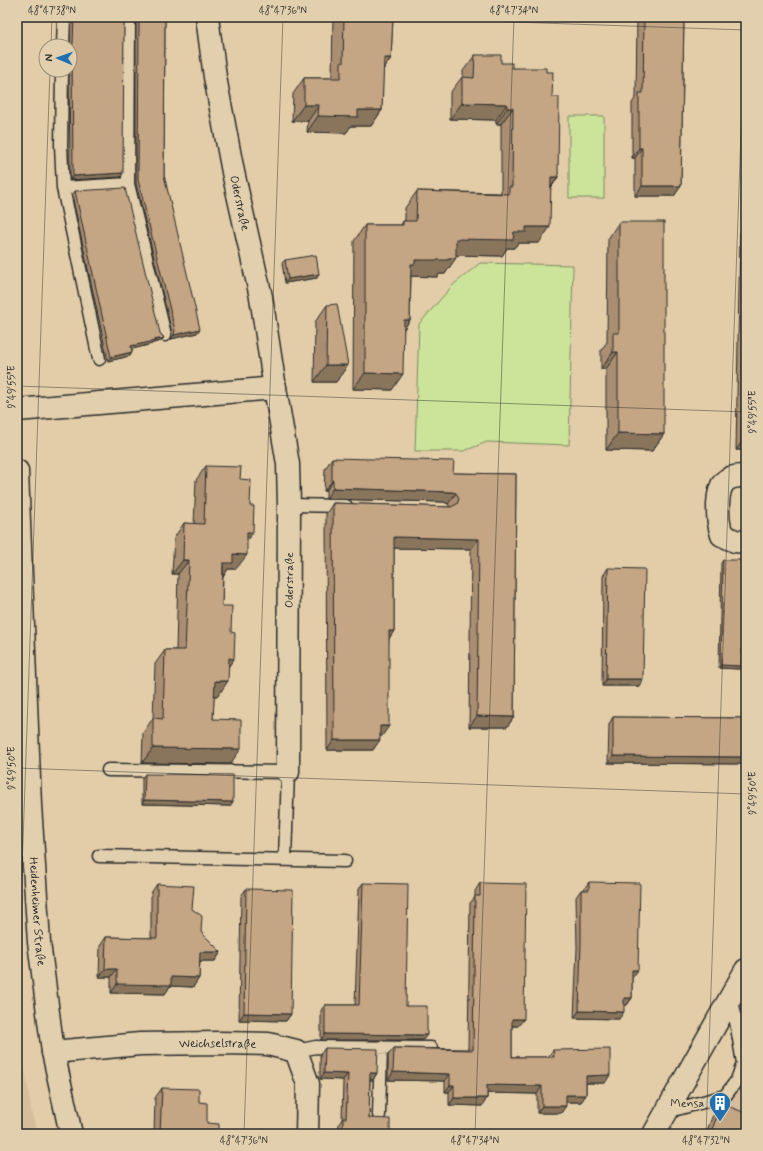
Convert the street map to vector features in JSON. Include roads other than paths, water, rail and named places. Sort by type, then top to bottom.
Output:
[{"type":"street","name":"Oderstraße","points":[[207,17],[215,77],[230,158],[261,297],[288,464],[288,772]]},
{"type":"street","points":[[17,410],[275,388]]},
{"type":"street","name":"Heidenheimer Straße","points":[[17,471],[30,805],[39,942],[53,1052],[71,1134]]},
{"type":"street","points":[[746,476],[730,478],[722,485],[719,490],[718,520],[722,535],[736,541],[746,542]]},
{"type":"street","points":[[654,1134],[731,994],[746,970]]},
{"type":"street","name":"Weichselstraße","points":[[53,1052],[140,1044],[219,1043],[268,1044],[296,1052]]},
{"type":"street","points":[[296,1052],[308,1084],[307,1134]]},
{"type":"lane","points":[[63,38],[64,17]]},
{"type":"lane","points":[[130,17],[128,184],[165,335]]},
{"type":"lane","points":[[62,78],[61,145],[63,188],[99,359]]},
{"type":"lane","points":[[63,188],[128,184]]},
{"type":"lane","points":[[289,505],[359,507]]},
{"type":"lane","points":[[108,770],[288,772],[285,859]]},
{"type":"lane","points":[[98,856],[226,860],[285,859],[345,861]]},
{"type":"lane","points":[[666,1112],[725,1096],[738,1080],[743,1063],[731,994]]},
{"type":"lane","points":[[379,1115],[381,1047]]},
{"type":"lane","points":[[296,1052],[316,1048],[431,1048]]},
{"type":"place","name":"Mensa","points":[[720,1122]]}]
